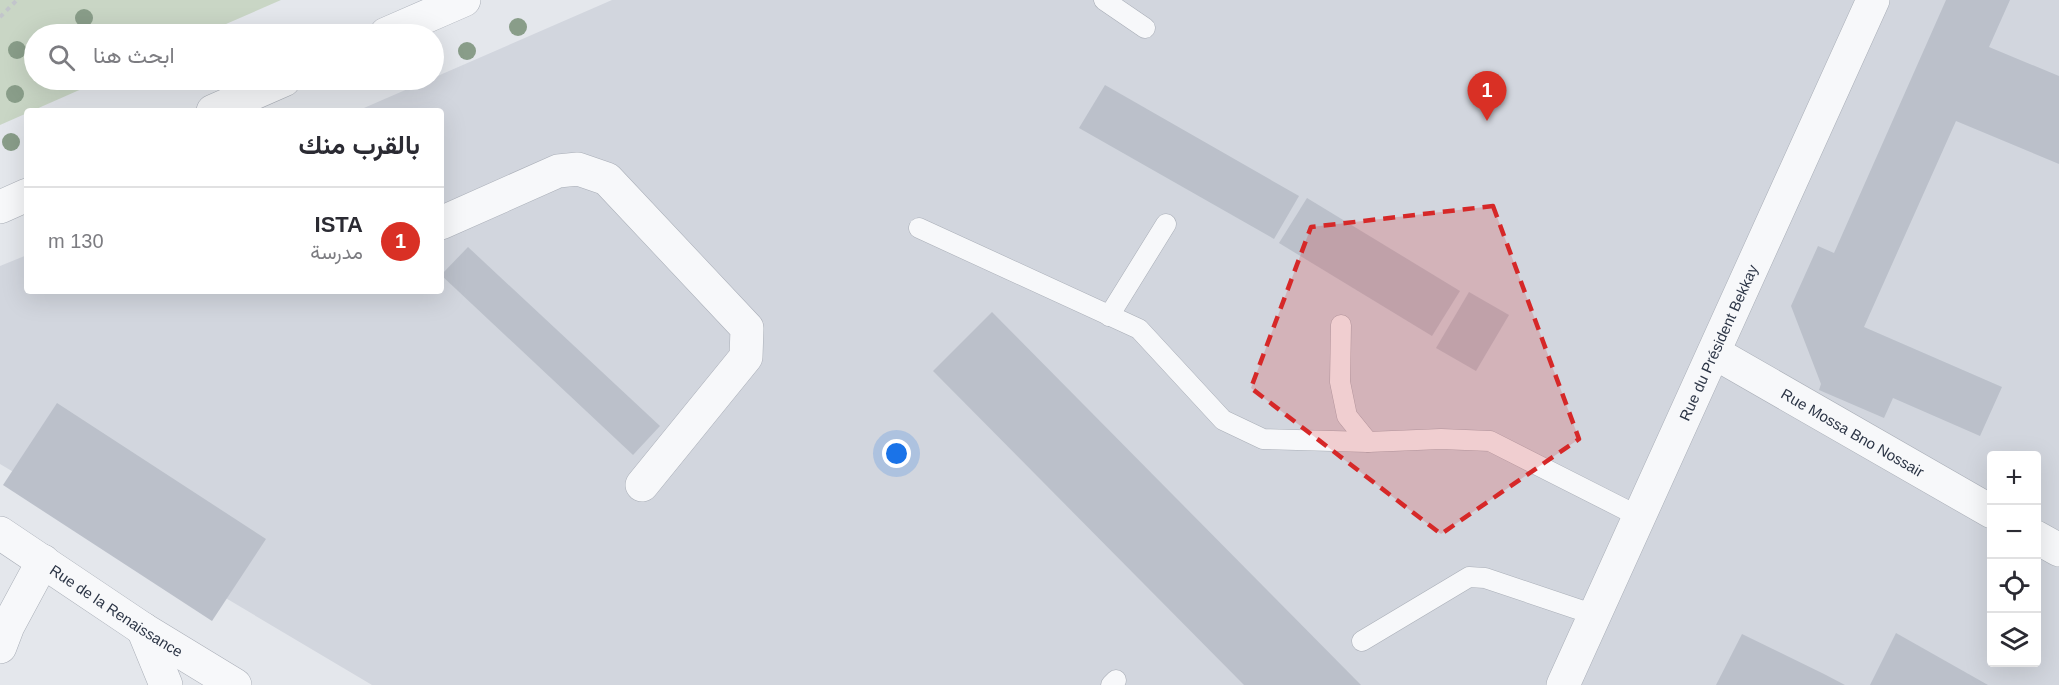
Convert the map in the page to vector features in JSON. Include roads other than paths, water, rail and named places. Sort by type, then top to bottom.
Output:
[{"type":"street","points":[[410,24],[464,0]]},
{"type":"street","name":"Rue du Président Bekkay","points":[[1563,685],[1873,0]]},
{"type":"street","points":[[229,108],[251,104],[270,90]]},
{"type":"street","points":[[444,222],[558,171],[578,169],[607,179],[747,328],[746,357],[642,485]]},
{"type":"street","points":[[0,207],[24,196]]},
{"type":"street","name":"Rue Mossa Bno Nossair","points":[[1715,353],[1987,509]]},
{"type":"street","name":"Rue de la Renaissance","points":[[0,533],[143,629],[235,685]]},
{"type":"street","points":[[2041,539],[2059,550]]},
{"type":"street","points":[[0,646],[8,626],[43,561]]},
{"type":"street","points":[[143,629],[166,685]]},
{"type":"lane","points":[[1104,0],[1145,28]]},
{"type":"lane","points":[[1109,316],[1166,224]]},
{"type":"lane","points":[[920,228],[1139,329],[1222,420],[1263,439],[1368,442],[1441,438],[1490,441],[1640,517]]},
{"type":"lane","points":[[1341,325],[1340,382],[1347,416],[1368,442]]},
{"type":"lane","points":[[1362,641],[1469,577],[1496,582],[1595,615]]},
{"type":"place","name":"ISTA","points":[[1487,121]]}]
